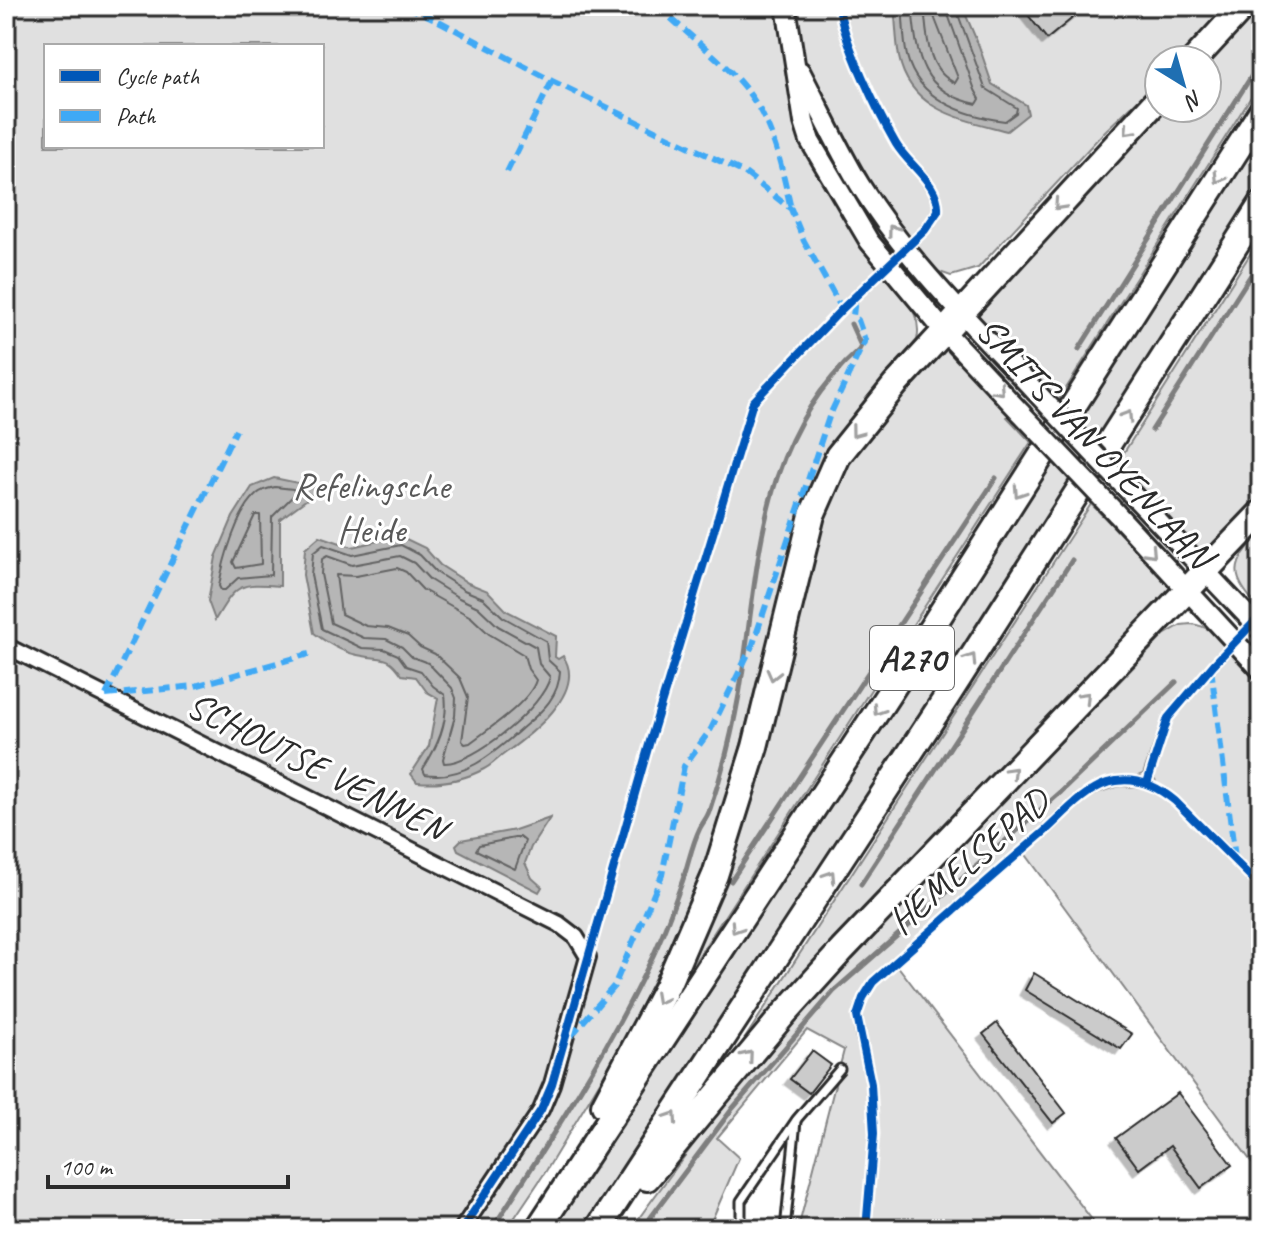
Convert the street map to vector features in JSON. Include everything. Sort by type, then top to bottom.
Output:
[{"type":"highway","points":[[1209,44],[1244,6]]},
{"type":"highway","name":"A270","points":[[538,1229],[918,649],[1261,112]]},
{"type":"highway","name":"A270","points":[[557,1200],[667,986],[715,875],[755,747],[812,515],[838,456],[960,312],[1143,115]]},
{"type":"highway","name":"A270","points":[[600,1229],[946,698],[1261,205]]},
{"type":"highway","name":"A270","points":[[600,1229],[842,950],[1261,513]]},
{"type":"main road","name":"SMITS VAN OYENLAAN","points":[[786,6],[810,141],[869,241],[944,331],[1261,670]]},
{"type":"main road","name":"SMITS VAN OYENLAAN","points":[[793,58],[861,186],[923,269],[1261,630]]},
{"type":"street","name":"SCHOUTSE VENNEN","points":[[6,646],[559,924],[576,937],[588,957],[552,1084],[541,1110],[462,1229]]},
{"type":"lane","points":[[741,1229],[741,1201],[797,1119],[840,1069]]},
{"type":"lane","points":[[785,1229],[797,1119]]},
{"type":"green space","name":"Refelingsche Heide","points":[[6,6],[1231,6],[1195,44],[1143,44],[1143,95],[1105,131],[978,268],[951,276],[934,270],[944,308],[938,309],[909,274],[897,287],[916,318],[917,340],[829,448],[804,499],[733,776],[711,850],[680,927],[619,1050],[507,1229],[468,1229],[533,1115],[458,1229],[6,1229]]},
{"type":"green space","points":[[1257,6],[1261,6],[1261,81],[1058,401],[972,315],[1148,124],[1223,124],[1222,44]]},
{"type":"green space","points":[[1261,129],[1261,190],[1141,381],[587,1229],[549,1229]]},
{"type":"green space","points":[[1261,237],[1261,500],[1211,556],[1201,559],[1116,465]]},
{"type":"green space","points":[[948,348],[1010,413],[1007,417],[1031,442],[658,1019],[821,505],[840,465],[943,349]]},
{"type":"green space","points":[[1091,504],[1174,588],[707,1097]]},
{"type":"green space","points":[[1261,532],[1261,610],[1243,588],[1237,571],[1243,554]]},
{"type":"green space","points":[[1191,624],[1211,631],[1226,645],[1169,710],[1143,774],[1109,780],[1085,791],[877,974],[859,998],[854,1024],[868,1082],[870,1119],[862,1229],[798,1229],[844,1050],[807,1030],[717,1138],[739,1158],[708,1229],[631,1229],[752,1070],[840,970],[1164,635],[1181,625]]},
{"type":"green space","points":[[1232,652],[1261,682],[1261,882],[1184,803],[1156,782],[1153,773],[1167,729],[1177,713]]},
{"type":"green space","points":[[1122,786],[1148,788],[1159,793],[1177,807],[1261,893],[1261,1175],[1024,852],[1082,802],[1108,789]]},
{"type":"green space","points":[[897,965],[1099,1229],[870,1229],[877,1110],[862,1020],[869,996]]},
{"type":"water","points":[[894,6],[962,6],[992,84],[1026,105],[1028,114],[1007,131],[956,117],[926,101],[914,90],[905,75],[899,57]]},
{"type":"water","points":[[274,478],[322,488],[280,519],[280,586],[240,588],[228,599],[215,620],[208,601],[216,557],[233,517],[252,487]]},
{"type":"water","points":[[320,536],[352,547],[400,536],[425,548],[440,565],[468,583],[488,591],[507,611],[556,636],[555,657],[563,656],[569,670],[568,684],[562,698],[540,725],[487,768],[451,781],[417,782],[411,774],[429,746],[438,698],[427,692],[416,677],[402,675],[389,661],[350,653],[314,633],[303,575],[305,549]]},
{"type":"water","points":[[550,818],[531,847],[525,863],[532,878],[542,887],[539,892],[458,850],[456,845],[461,840],[515,830]]},
{"type":"building","points":[[1021,6],[1087,6],[1047,39]]},
{"type":"building","points":[[1034,973],[1132,1034],[1121,1049],[1025,990]]},
{"type":"building","points":[[997,1023],[1066,1113],[1053,1123],[983,1034]]},
{"type":"building","points":[[812,1051],[831,1065],[809,1093],[790,1079]]},
{"type":"building","points":[[1178,1093],[1232,1165],[1201,1188],[1170,1146],[1139,1169],[1116,1138]]},
{"type":"waterway","points":[[1079,349],[1261,61]]},
{"type":"waterway","points":[[1152,430],[1261,259]]},
{"type":"waterway","points":[[492,1229],[597,1062],[635,993],[664,931],[697,835],[709,812],[726,754],[739,695],[759,555],[781,466],[799,425],[825,386],[861,346],[851,324]]},
{"type":"waterway","points":[[731,881],[996,478]]},
{"type":"waterway","points":[[861,884],[1072,560]]},
{"type":"waterway","points":[[642,1229],[733,1108],[834,991],[1061,792],[1176,682]]},
{"type":"marked path","points":[[406,6],[552,81],[745,173],[791,209],[804,241],[842,309]]},
{"type":"marked path","points":[[658,6],[728,69],[757,105],[776,148],[791,209]]},
{"type":"marked path","points":[[507,172],[552,81]]},
{"type":"marked path","points":[[571,1036],[614,986],[662,875],[684,766],[711,729],[753,644],[829,417],[865,340],[858,320],[853,316],[855,298]]},
{"type":"marked path","points":[[106,695],[236,430]]},
{"type":"marked path","points":[[106,695],[195,686],[309,654]]},
{"type":"marked path","points":[[1211,668],[1235,858]]},
{"type":"cycle path","points":[[462,1229],[541,1110],[552,1084],[650,741],[753,402],[842,309],[925,230],[938,211],[934,192],[896,144],[871,96],[847,38],[839,6]]},
{"type":"cycle path","points":[[1147,783],[1168,718],[1261,615]]},
{"type":"cycle path","name":"HEMELSEPAD","points":[[866,1229],[874,1134],[871,1084],[857,1016],[863,998],[873,982],[1073,804],[1107,783],[1126,780],[1152,786],[1175,801],[1261,887]]}]
